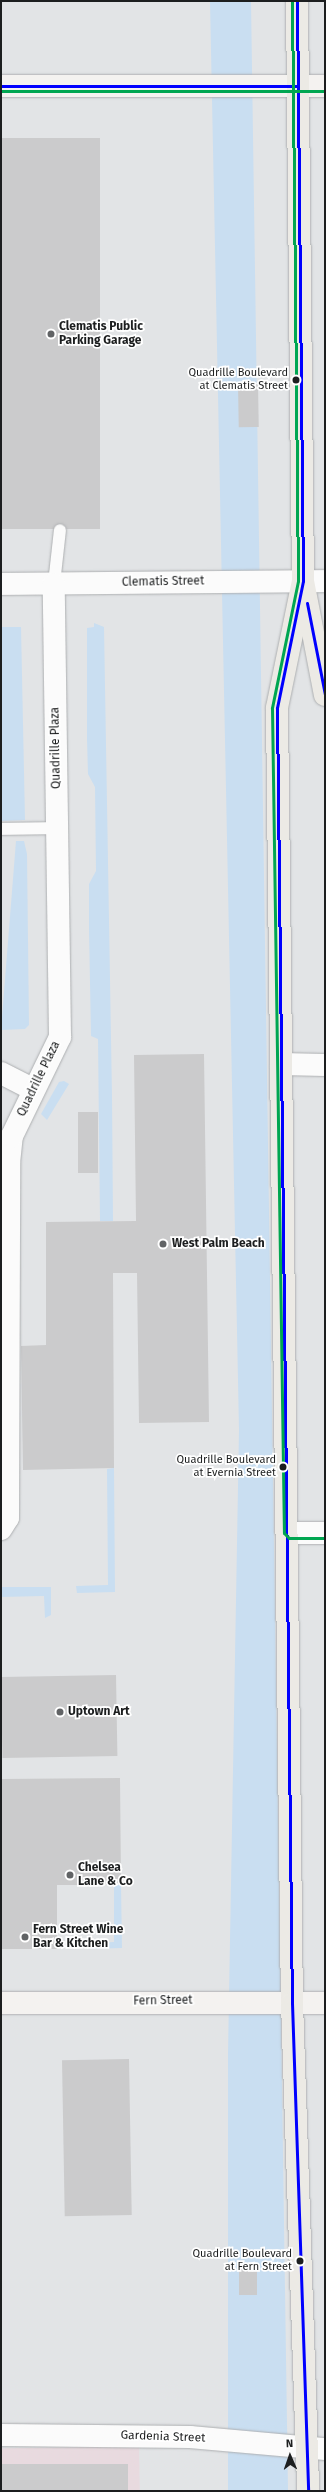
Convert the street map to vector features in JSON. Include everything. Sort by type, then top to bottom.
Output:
[{"type":"main road","points":[[297,1],[303,581],[325,695]]},
{"type":"main road","points":[[303,581],[276,708],[289,1533],[292,2003],[317,2449],[308,2491]]},
{"type":"street","points":[[1,86],[325,86]]},
{"type":"street","name":"Clematis Street","points":[[1,584],[325,581]]},
{"type":"street","name":"Quadrille Plaza","points":[[4,1526],[5,1299],[9,1163],[12,1136],[33,1089],[60,1037],[54,584]]},
{"type":"street","points":[[281,1064],[325,1064]]},
{"type":"street","points":[[1,1073],[33,1089]]},
{"type":"street","points":[[289,1533],[325,1533]]},
{"type":"street","name":"Fern Street","points":[[1,2003],[325,2003]]},
{"type":"street","name":"Gardenia Street","points":[[1,2435],[190,2437],[317,2449]]},
{"type":"lane","points":[[54,584],[60,530]]},
{"type":"lane","points":[[1,829],[57,828]]},
{"type":"shaded area","points":[[210,1],[251,1],[288,2491],[228,2491],[228,2054],[239,1430]]},
{"type":"shaded area","points":[[94,623],[104,627],[113,1221],[100,1221],[98,1039],[91,1036],[89,884],[96,871],[95,787],[88,774],[87,628],[94,627]]},
{"type":"shaded area","points":[[1,627],[21,627],[25,820],[1,821]]},
{"type":"shaded area","points":[[16,841],[24,841],[27,854],[29,1025],[25,1029],[1,1030]]},
{"type":"shaded area","points":[[64,1081],[69,1084],[47,1120],[41,1114],[59,1082]]},
{"type":"shaded area","points":[[114,1468],[115,1592],[77,1593],[76,1586],[108,1585],[107,1469]]},
{"type":"shaded area","points":[[1,1587],[51,1587],[51,1615],[45,1618],[44,1596],[1,1597]]},
{"type":"shaded area","points":[[114,1884],[121,1885],[122,1948],[89,1949],[89,1943],[114,1942]]},
{"type":"shaded area","points":[[139,2446],[140,2491],[2,2491],[1,2448]]},
{"type":"building","name":"Clematis Public Parking Garage","points":[[1,138],[100,138],[100,529],[1,529]]},
{"type":"building","points":[[238,384],[258,384],[259,427],[239,427]]},
{"type":"building","points":[[204,1054],[209,1422],[139,1423],[137,1273],[113,1273],[114,1468],[23,1470],[21,1346],[46,1345],[46,1222],[136,1221],[134,1055]]},
{"type":"building","points":[[78,1112],[98,1112],[98,1173],[78,1173]]},
{"type":"building","points":[[116,1675],[117,1756],[2,1758],[1,1677]]},
{"type":"building","points":[[120,1778],[121,1885],[57,1885],[57,1949],[1,1949],[1,1779]]},
{"type":"building","points":[[129,2059],[132,2215],[65,2216],[62,2060]]},
{"type":"building","points":[[239,2268],[257,2268],[257,2295],[239,2295]]},
{"type":"building","points":[[1,2464],[128,2464],[128,2491],[1,2491]]},
{"type":"transit line","points":[[292,1],[298,581],[272,708],[284,1533],[289,1538],[325,1538]]},
{"type":"transit line","points":[[297,1],[303,581],[277,708],[292,2003],[308,2491]]},
{"type":"transit line","points":[[1,86],[298,86]]},
{"type":"transit line","points":[[1,91],[325,91]]},
{"type":"transit line","points":[[307,603],[325,695]]},
{"type":"place","name":"Clematis Public Parking Garage","points":[[51,334]]},
{"type":"place","name":"Quadrille Boulevard at Clematis Street","points":[[296,380]]},
{"type":"place","name":"West Palm Beach","points":[[163,1244]]},
{"type":"place","name":"Quadrille Boulevard at Evernia Street","points":[[283,1467]]},
{"type":"place","name":"Uptown Art","points":[[60,1712]]},
{"type":"place","name":"Chelsea Lane & Co","points":[[70,1875]]},
{"type":"place","name":"Fern Street Wine Bar & Kitchen","points":[[25,1937]]},
{"type":"place","name":"Quadrille Boulevard at Fern Street","points":[[300,2261]]}]
